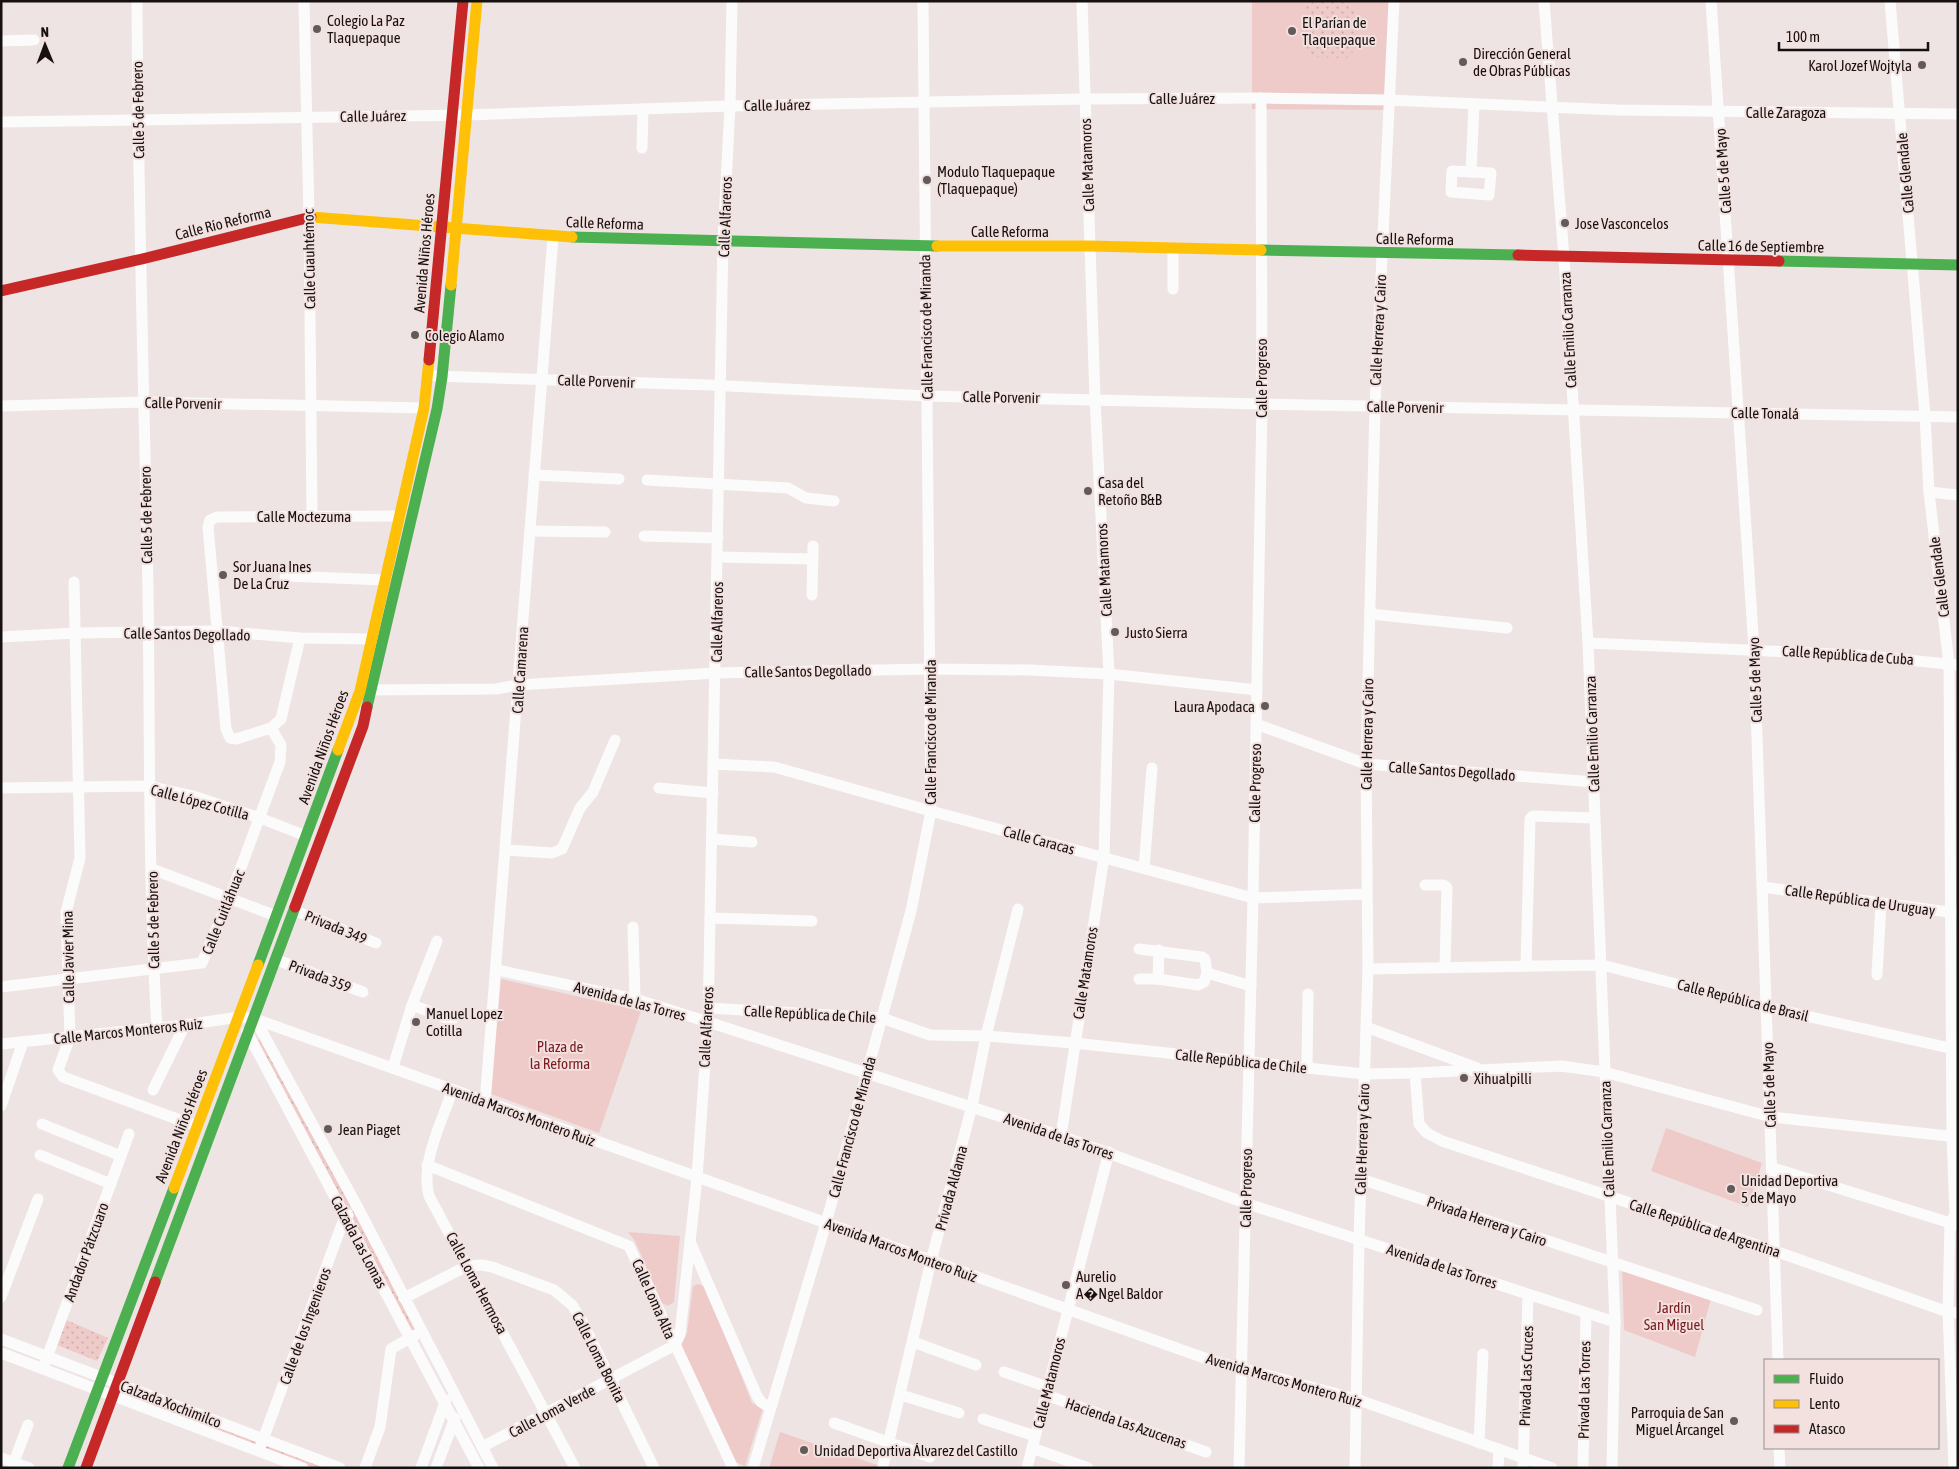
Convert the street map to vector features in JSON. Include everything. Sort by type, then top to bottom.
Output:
[{"type":"main road","name":"Avenida Niños Héroes","points":[[68,1468],[196,1126],[239,1018],[360,690],[424,408],[463,1]]},
{"type":"main road","name":"Avenida Niños Héroes","points":[[86,1468],[296,911],[363,726],[424,470],[442,377],[477,1]]},
{"type":"main road","name":"Calle Río Reforma","points":[[1,291],[142,259],[309,217],[456,229]]},
{"type":"main road","name":"Calle Reforma","points":[[456,229],[553,237],[926,246],[1089,246],[1564,258]]},
{"type":"main road","name":"Calle 16 de Septiembre","points":[[1564,258],[1958,265]]},
{"type":"street","name":"Calle 5 de Febrero","points":[[137,1],[153,969],[157,1028]]},
{"type":"street","name":"Calle Cuauhtémoc","points":[[304,1],[309,217],[312,516]]},
{"type":"street","name":"Calle Alfareros","points":[[675,1345],[680,1334],[697,1178],[708,1022],[723,241],[730,106],[732,1]]},
{"type":"street","name":"Calle Francisco de Miranda","points":[[753,1468],[826,1223],[912,911],[931,811],[923,1]]},
{"type":"street","name":"Calle Matamoros","points":[[1061,1136],[1104,857],[1109,674],[1095,399],[1082,1]]},
{"type":"street","name":"Calle Herrera y Cairo","points":[[1355,1468],[1359,1239],[1368,969],[1366,764],[1375,406],[1394,1]]},
{"type":"street","name":"Calle Emilio Carranza","points":[[1544,1],[1554,108],[1588,643],[1615,1322],[1612,1468]]},
{"type":"street","name":"Calle 5 de Mayo","points":[[1711,1],[1754,649],[1778,1359]]},
{"type":"street","name":"Calle Glendale","points":[[1890,1],[1925,416],[1929,492],[1953,664],[1955,1050],[1954,1468]]},
{"type":"street","points":[[1,41],[34,40]]},
{"type":"street","name":"Calle Juárez","points":[[1,122],[466,115],[730,106],[1085,99],[1261,98],[1389,100],[1554,108]]},
{"type":"street","name":"Calle Progreso","points":[[1239,1468],[1253,898],[1262,404],[1261,98]]},
{"type":"street","points":[[1471,172],[1474,104]]},
{"type":"street","name":"Calle Zaragoza","points":[[1554,108],[1719,112],[1958,114]]},
{"type":"street","points":[[642,148],[643,109]]},
{"type":"street","name":"Calle Camarena","points":[[485,1103],[497,970],[553,237]]},
{"type":"street","points":[[1173,249],[1173,289]]},
{"type":"street","name":"Calle Porvenir","points":[[428,376],[720,386],[927,396],[1573,410]]},
{"type":"street","name":"Calle Porvenir","points":[[1,406],[144,402],[424,408]]},
{"type":"street","name":"Calle Tonalá","points":[[1573,410],[1958,417]]},
{"type":"street","points":[[534,475],[619,479]]},
{"type":"street","points":[[647,480],[788,488],[806,498],[834,501]]},
{"type":"street","points":[[1929,492],[1958,495]]},
{"type":"street","name":"Calle Moctezuma","points":[[218,631],[208,526],[210,520],[216,517],[400,516]]},
{"type":"street","points":[[530,531],[605,532]]},
{"type":"street","points":[[644,536],[718,538]]},
{"type":"street","points":[[812,595],[813,546]]},
{"type":"street","points":[[718,557],[813,559]]},
{"type":"street","points":[[286,576],[385,580]]},
{"type":"street","name":"Calle Javier Mina","points":[[74,582],[80,858],[67,907],[67,978],[70,1037],[58,1068],[59,1073],[63,1077],[196,1126]]},
{"type":"street","points":[[1370,614],[1507,628]]},
{"type":"street","points":[[218,631],[227,734],[230,738],[236,739],[271,728],[281,719],[300,638]]},
{"type":"street","name":"Calle Santos Degollado","points":[[1,636],[218,631],[300,638],[372,639]]},
{"type":"street","name":"Calle República de Cuba","points":[[1588,643],[1754,649],[1858,655],[1953,664]]},
{"type":"street","name":"Calle Santos Degollado","points":[[360,690],[496,689],[518,685],[716,673],[930,669],[1030,670],[1109,674],[1257,690]]},
{"type":"street","name":"Calle Santos Degollado","points":[[1256,724],[1366,764],[1594,782]]},
{"type":"street","name":"Calle Cuitláhuac","points":[[1,987],[202,963],[230,898],[282,754],[280,745],[271,728]]},
{"type":"street","points":[[506,850],[552,853],[562,848],[580,808],[593,792],[615,740]]},
{"type":"street","name":"Calle Caracas","points":[[714,764],[774,767],[1253,898],[1367,894]]},
{"type":"street","points":[[1144,868],[1152,768]]},
{"type":"street","name":"Calle López Cotilla","points":[[1,788],[150,786],[193,796],[260,818],[306,836]]},
{"type":"street","points":[[659,788],[713,793]]},
{"type":"street","points":[[1526,966],[1530,819],[1535,816],[1595,818]]},
{"type":"street","points":[[712,839],[752,842]]},
{"type":"street","points":[[152,869],[276,916]]},
{"type":"street","points":[[1425,885],[1444,886],[1447,888],[1445,967]]},
{"type":"street","name":"Calle República de Uruguay","points":[[1762,887],[1954,913]]},
{"type":"street","points":[[1877,975],[1882,903]]},
{"type":"street","name":"Privada Aldama","points":[[883,1466],[890,1444],[931,1261],[972,1106],[986,1036],[1018,909]]},
{"type":"street","name":"Privada 349","points":[[296,911],[376,943]]},
{"type":"street","points":[[710,918],[812,921]]},
{"type":"street","points":[[633,927],[635,999]]},
{"type":"street","points":[[393,1068],[412,1005],[437,941]]},
{"type":"street","points":[[1139,949],[1159,950],[1204,958],[1207,973],[1204,982],[1198,985],[1158,979],[1139,979]]},
{"type":"street","points":[[1158,979],[1159,950]]},
{"type":"street","name":"Privada 359","points":[[277,960],[363,992]]},
{"type":"street","name":"Calle República de Brasil","points":[[1368,969],[1602,965],[1766,1007],[1955,1050]]},
{"type":"street","name":"Avenida de las Torres","points":[[497,970],[635,999],[972,1106],[1108,1152],[1246,1203],[1615,1322]]},
{"type":"street","points":[[1207,973],[1251,986]]},
{"type":"street","points":[[1308,994],[1308,1068]]},
{"type":"street","points":[[412,1005],[452,1020]]},
{"type":"street","name":"Calle República de Chile","points":[[708,1008],[882,1018],[930,1034],[1074,1043],[1364,1074],[1560,1066],[1604,1072],[1771,1117],[1955,1137]]},
{"type":"street","name":"Calle Marcos Monteros Ruiz","points":[[1,1044],[239,1018],[255,1019]]},
{"type":"street","name":"Calzada Las Lomas","points":[[239,1018],[479,1468]]},
{"type":"street","name":"Calzada Las Lomas","points":[[255,1019],[358,1208],[493,1468]]},
{"type":"street","name":"Avenida Marcos Montero Ruiz","points":[[255,1019],[485,1103],[1207,1359],[1356,1399],[1499,1449],[1523,1463],[1552,1468]]},
{"type":"street","points":[[153,1090],[185,1025]]},
{"type":"street","points":[[1366,1027],[1481,1070]]},
{"type":"street","points":[[1,1106],[22,1042]]},
{"type":"street","name":"Calle República de Argentina","points":[[1415,1073],[1419,1124],[1427,1133],[1442,1141],[1775,1251],[1953,1313]]},
{"type":"street","name":"Calle Loma Hermosa","points":[[452,1091],[427,1164],[426,1184],[429,1196],[575,1468]]},
{"type":"street","points":[[42,1124],[121,1156]]},
{"type":"street","name":"Andador Pátzcuaro","points":[[43,1369],[129,1134]]},
{"type":"street","name":"Calle Matamoros","points":[[1027,1468],[1108,1152]]},
{"type":"street","points":[[40,1155],[111,1184]]},
{"type":"street","name":"Calle Loma Alta","points":[[427,1164],[627,1244],[632,1251],[733,1468]]},
{"type":"street","points":[[1772,1168],[1955,1221]]},
{"type":"street","name":"Privada Herrera y Cairo","points":[[1361,1179],[1612,1264],[1756,1310]]},
{"type":"street","points":[[1,1297],[38,1200]]},
{"type":"street","points":[[345,1216],[358,1208]]},
{"type":"street","name":"Calle de los Ingenieros","points":[[261,1445],[345,1216]]},
{"type":"street","name":"Calle Alfareros","points":[[690,1242],[757,1396],[761,1402],[770,1408]]},
{"type":"street","name":"Calle Loma Bonita","points":[[404,1298],[467,1266],[482,1265],[554,1290],[564,1296],[582,1319],[654,1468]]},
{"type":"street","name":"Privada Las Cruces","points":[[1523,1463],[1528,1295]]},
{"type":"street","name":"Privada Las Torres","points":[[1582,1468],[1586,1313]]},
{"type":"street","points":[[365,1468],[380,1427],[391,1349],[422,1331]]},
{"type":"street","name":"Calzada Xochimilco","points":[[1,1339],[117,1384],[261,1445],[303,1468]]},
{"type":"street","points":[[913,1342],[976,1365]]},
{"type":"street","name":"Calle Loma Verde","points":[[482,1447],[675,1345]]},
{"type":"street","name":"Calzada Xochimilco","points":[[1,1354],[97,1390],[261,1445],[340,1468]]},
{"type":"street","points":[[1479,1442],[1483,1354]]},
{"type":"street","name":"Hacienda Las Azucenas","points":[[1004,1372],[1047,1391],[1206,1452]]},
{"type":"street","points":[[421,1468],[451,1387]]},
{"type":"street","points":[[901,1394],[959,1413]]},
{"type":"street","points":[[436,1468],[460,1404]]},
{"type":"street","points":[[983,1419],[1088,1468]]},
{"type":"street","points":[[834,1424],[930,1457]]},
{"type":"street","points":[[14,1462],[28,1425]]},
{"type":"street","points":[[1498,1468],[1499,1449]]},
{"type":"street","points":[[1779,1449],[1780,1468]]},
{"type":"street","points":[[1,1458],[29,1468]]},
{"type":"green space","points":[[1252,1],[1399,1],[1394,110],[1252,109]]},
{"type":"green space","points":[[1311,1],[1348,2],[1355,10],[1353,52],[1347,58],[1313,57],[1307,52],[1305,8]]},
{"type":"green space","name":"Plaza de la Reforma","points":[[501,979],[641,1011],[599,1133],[491,1094]]},
{"type":"green space","points":[[262,1038],[355,1204],[346,1210],[252,1043]]},
{"type":"green space","points":[[1666,1128],[1762,1163],[1748,1207],[1651,1171]]},
{"type":"green space","points":[[355,1210],[420,1328],[411,1334],[345,1216]]},
{"type":"green space","points":[[628,1232],[680,1236],[674,1302],[668,1306],[662,1303],[635,1241]]},
{"type":"green space","name":"Jardín San Miguel","points":[[1622,1267],[1712,1295],[1695,1357],[1624,1330]]},
{"type":"green space","points":[[698,1284],[706,1287],[752,1403],[763,1408],[745,1466],[733,1461],[681,1346],[687,1333],[693,1286]]},
{"type":"green space","points":[[62,1318],[108,1338],[97,1361],[52,1343]]},
{"type":"green space","points":[[117,1384],[339,1468],[314,1468],[117,1393]]},
{"type":"green space","name":"Unidad Deportiva Álvarez del Castillo","points":[[780,1432],[886,1468],[769,1468]]},
{"type":"traffic: fast","points":[[572,237],[937,246]]},
{"type":"traffic: fast","points":[[1261,250],[1518,255]]},
{"type":"traffic: fast","points":[[1779,261],[1958,265]]},
{"type":"traffic: fast","points":[[367,707],[437,409],[451,285]]},
{"type":"traffic: fast","points":[[258,965],[338,750]]},
{"type":"traffic: fast","points":[[155,1282],[295,907]]},
{"type":"traffic: fast","points":[[68,1468],[174,1188]]},
{"type":"traffic: slow","points":[[451,285],[477,1]]},
{"type":"traffic: slow","points":[[311,217],[572,237]]},
{"type":"traffic: slow","points":[[937,246],[1089,246],[1261,250]]},
{"type":"traffic: slow","points":[[338,750],[360,691],[424,408],[429,360]]},
{"type":"traffic: slow","points":[[174,1188],[258,965]]},
{"type":"traffic: jam","points":[[429,360],[463,1]]},
{"type":"traffic: jam","points":[[1,291],[142,259],[311,217]]},
{"type":"traffic: jam","points":[[1518,255],[1779,261]]},
{"type":"traffic: jam","points":[[295,907],[363,726],[367,707]]},
{"type":"traffic: jam","points":[[86,1468],[155,1282]]},
{"type":"place","name":"Colegio La Paz Tlaquepaque","points":[[317,29]]},
{"type":"place","name":"El Parían de Tlaquepaque","points":[[1292,31]]},
{"type":"place","name":"Dirección General de Obras Públicas","points":[[1463,62]]},
{"type":"place","name":"Karol Jozef Wojtyla","points":[[1922,65]]},
{"type":"place","name":"Modulo Tlaquepaque (Tlaquepaque)","points":[[927,180]]},
{"type":"place","name":"Jose Vasconcelos","points":[[1565,223]]},
{"type":"place","name":"Colegio Alamo","points":[[415,335]]},
{"type":"place","name":"Casa del Retoño B&B","points":[[1088,491]]},
{"type":"place","name":"Sor Juana Ines De La Cruz","points":[[223,575]]},
{"type":"place","name":"Justo Sierra","points":[[1115,632]]},
{"type":"place","name":"Laura Apodaca","points":[[1265,706]]},
{"type":"place","name":"Manuel Lopez Cotilla","points":[[416,1022]]},
{"type":"place","name":"Xihualpilli","points":[[1464,1078]]},
{"type":"place","name":"Jean Piaget","points":[[328,1129]]},
{"type":"place","name":"Unidad Deportiva 5 de Mayo","points":[[1731,1189]]},
{"type":"place","name":"Aurelio A�Ngel Baldor","points":[[1066,1285]]},
{"type":"place","name":"Parroquia de San Miguel Árcangel","points":[[1734,1421]]},
{"type":"place","name":"Unidad Deportiva Álvarez del Castillo","points":[[804,1450]]}]
